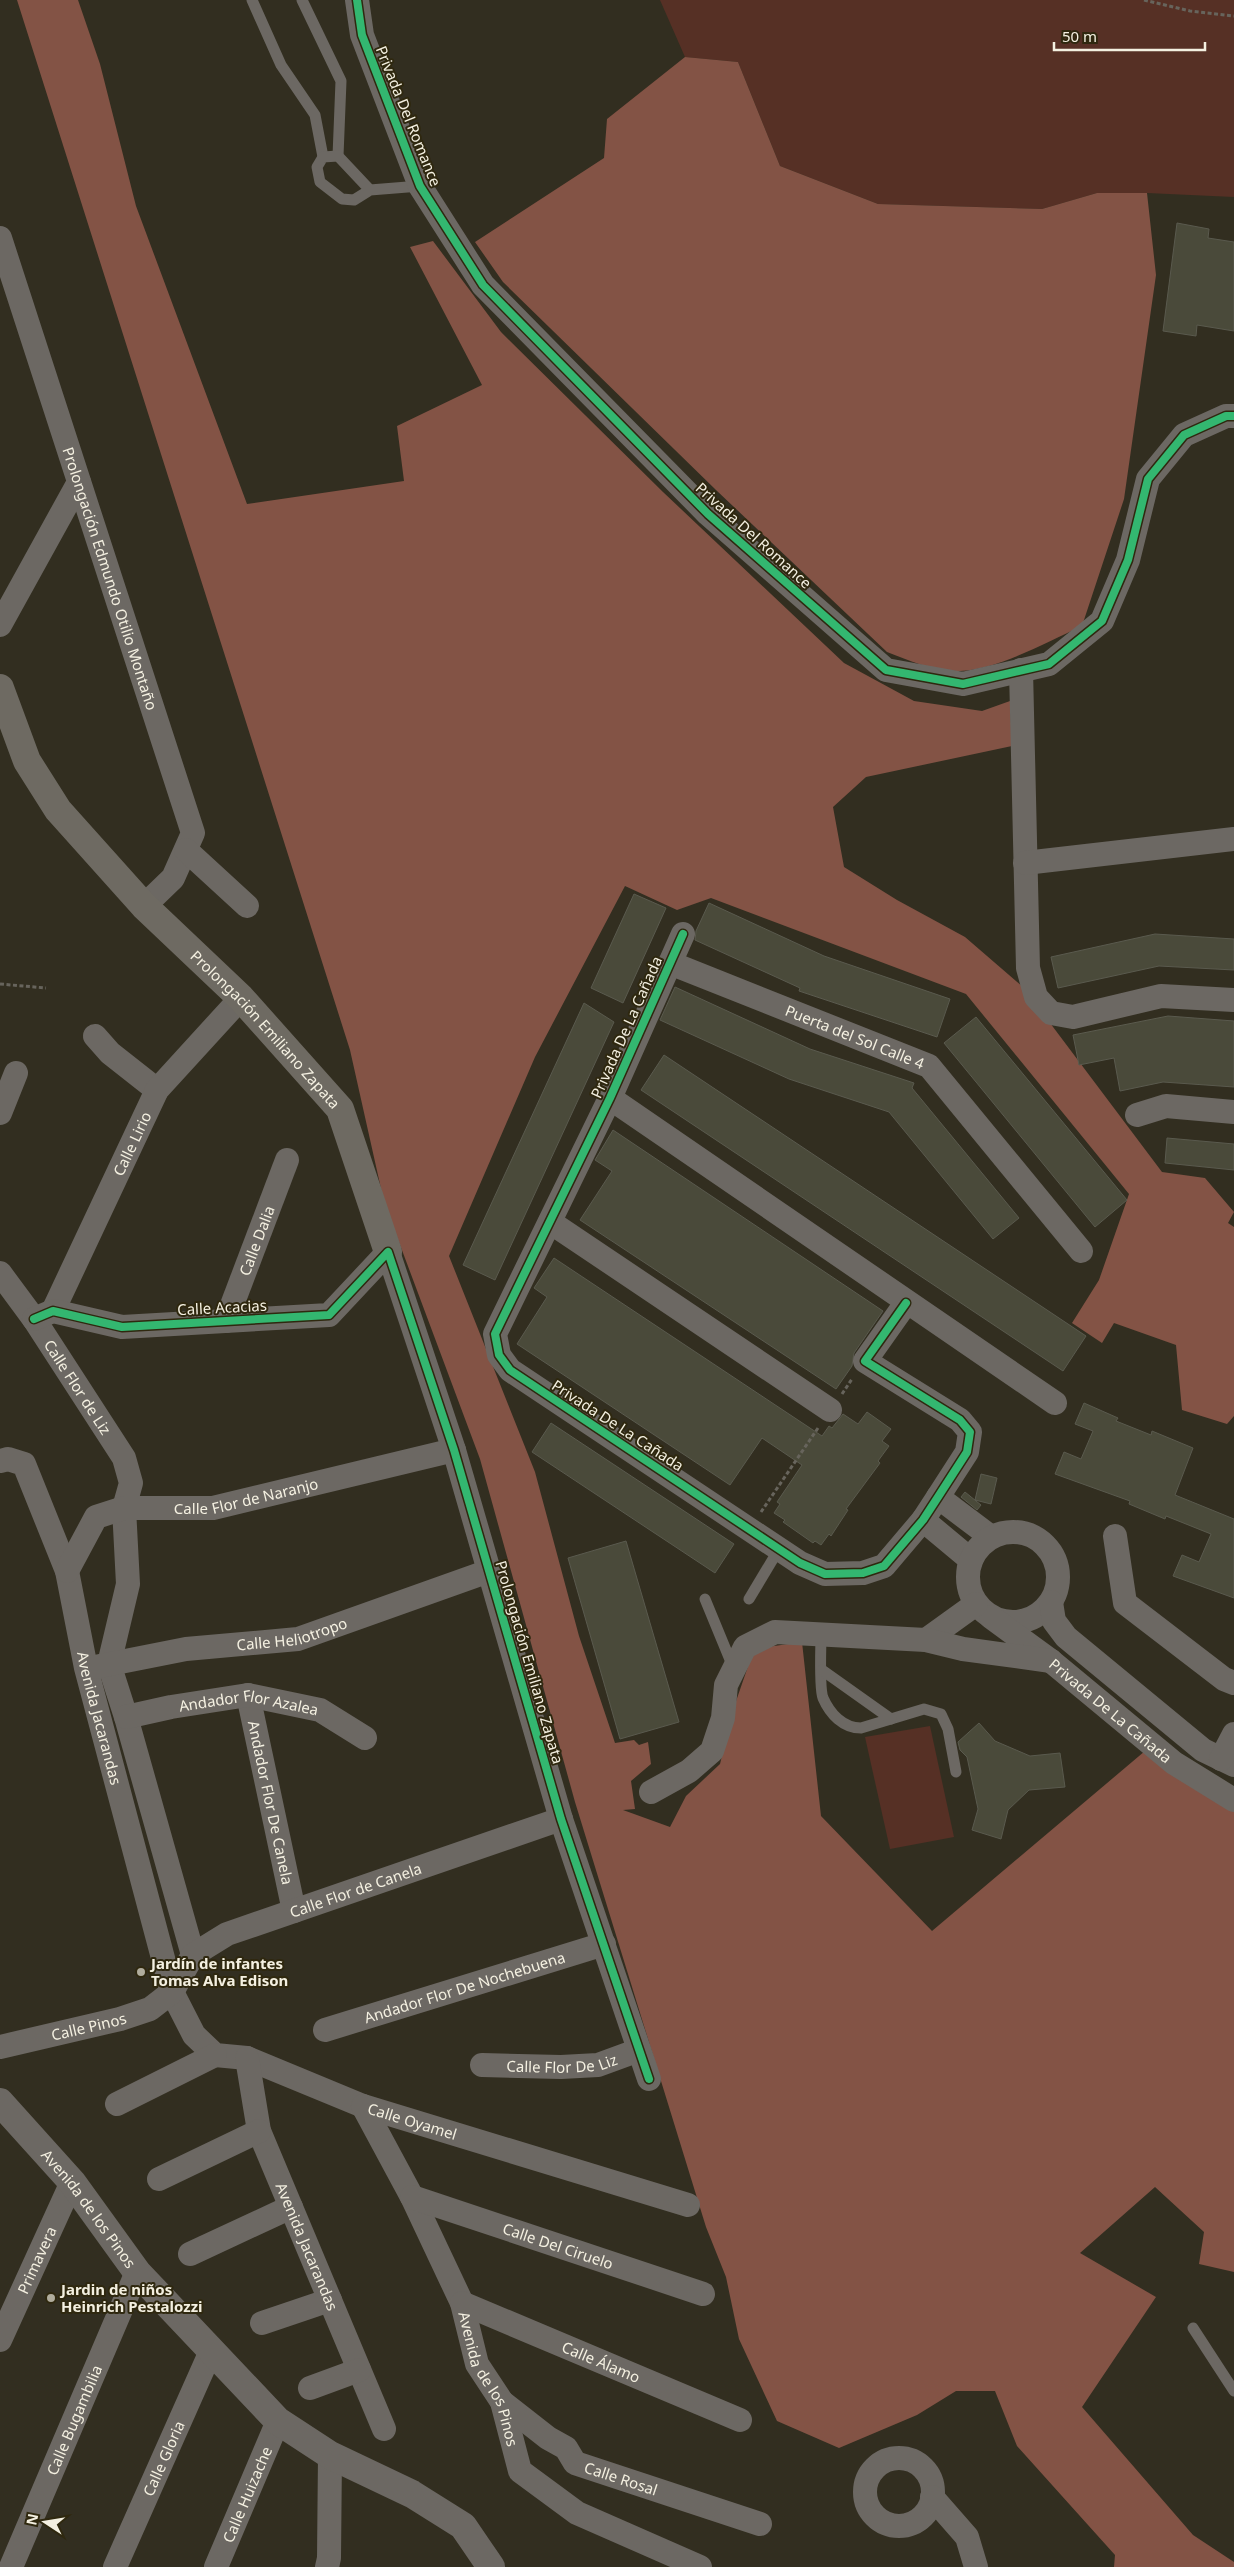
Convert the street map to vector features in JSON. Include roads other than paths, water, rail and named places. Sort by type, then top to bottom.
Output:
[{"type":"main road","name":"Prolongación Emiliano Zapata","points":[[0,688],[27,761],[58,810],[144,906],[241,998],[340,1109],[388,1252]]},
{"type":"street","name":"Privada Del Romance","points":[[357,0],[362,36],[420,186],[483,285],[708,514],[886,670],[963,684],[1049,664],[1102,621],[1128,560],[1148,480],[1184,435],[1226,416],[1234,416]]},
{"type":"street","name":"Prolongación Edmundo Otilio Montaño","points":[[0,238],[10,293],[79,482],[193,833],[173,878],[144,906]]},
{"type":"street","points":[[0,625],[79,482]]},
{"type":"street","points":[[1020,670],[1028,968],[1036,997],[1051,1013],[1073,1017],[1161,996],[1234,1000]]},
{"type":"street","points":[[1025,863],[1234,839]]},
{"type":"street","points":[[186,850],[247,906]]},
{"type":"street","name":"Privada De La Cañada","points":[[683,934],[610,1098],[496,1334],[498,1355],[510,1370],[800,1563],[825,1574],[863,1573],[884,1566],[923,1520],[967,1452],[970,1432],[960,1420],[865,1361],[906,1303]]},
{"type":"street","name":"Puerta del Sol Calle 4","points":[[670,963],[929,1066],[1081,1251]]},
{"type":"street","name":"Calle Lirio","points":[[43,1315],[157,1090],[241,998]]},
{"type":"street","points":[[96,1036],[110,1053],[157,1090]]},
{"type":"street","points":[[0,1113],[16,1072]]},
{"type":"street","name":"Privada De La Cañada","points":[[610,1098],[1054,1403]]},
{"type":"street","points":[[1137,1115],[1166,1106],[1234,1112]]},
{"type":"street","name":"Calle Dalia","points":[[226,1321],[288,1160]]},
{"type":"street","points":[[550,1222],[830,1410]]},
{"type":"street","name":"Calle Acacias","points":[[43,1315],[122,1327],[329,1315],[388,1252]]},
{"type":"street","name":"Prolongación Emiliano Zapata","points":[[388,1252],[454,1450],[561,1818],[649,2079]]},
{"type":"street","name":"Calle Flor de Liz","points":[[0,1273],[43,1315],[124,1458],[131,1484],[124,1508]]},
{"type":"street","name":"Calle Flor de Naranjo","points":[[66,1571],[96,1517],[124,1508],[213,1508],[454,1450]]},
{"type":"street","name":"Avenida Jacarandas","points":[[4,1460],[24,1464],[66,1571],[97,1666],[172,1992]]},
{"type":"street","points":[[938,1497],[991,1537]]},
{"type":"street","name":"Avenida Jacarandas","points":[[97,1666],[128,1584],[124,1508]]},
{"type":"street","points":[[923,1520],[971,1560]]},
{"type":"street","points":[[1005,1532],[1021,1532],[1035,1537],[1047,1547],[1055,1560],[1058,1575],[1056,1590],[1051,1602],[1039,1615],[1028,1620],[1003,1622],[983,1610],[969,1583],[971,1560],[979,1547],[991,1537],[1005,1532]]},
{"type":"street","points":[[1115,1536],[1125,1603],[1132,1611],[1224,1679],[1234,1683]]},
{"type":"street","name":"Calle Heliotropo","points":[[97,1666],[186,1649],[298,1639],[490,1571]]},
{"type":"street","name":"Privada De La Cañada","points":[[1051,1602],[1054,1621],[1066,1637],[1203,1750],[1228,1762]]},
{"type":"street","points":[[926,1640],[983,1610]]},
{"type":"street","name":"Privada De La Cañada","points":[[983,1610],[1051,1661],[1174,1763],[1234,1800]]},
{"type":"street","points":[[652,1792],[689,1771],[712,1751],[723,1718],[726,1685],[745,1647],[775,1632],[926,1640],[963,1649],[1051,1661]]},
{"type":"street","name":"Avenida Jacarandas","points":[[97,1666],[126,1717],[193,1955]]},
{"type":"street","name":"Andador Flor Azalea","points":[[126,1717],[171,1707],[248,1695],[320,1710],[365,1738]]},
{"type":"street","name":"Andador Flor De Canela","points":[[248,1695],[294,1911]]},
{"type":"street","points":[[1228,1762],[1234,1734]]},
{"type":"street","name":"Calle Flor de Canela","points":[[172,1992],[193,1955],[227,1934],[561,1818]]},
{"type":"street","name":"Andador Flor De Nochebuena","points":[[325,2030],[604,1944]]},
{"type":"street","points":[[117,2104],[215,2055],[194,2035],[172,1992]]},
{"type":"street","name":"Calle Pinos","points":[[0,2046],[120,2019],[150,2009],[172,1992]]},
{"type":"street","name":"Calle Flor De Liz","points":[[482,2065],[562,2067],[598,2065],[639,2050]]},
{"type":"street","name":"Calle Oyamel","points":[[215,2055],[247,2058],[363,2106],[688,2205]]},
{"type":"street","name":"Avenida Jacarandas","points":[[247,2058],[259,2131],[384,2429]]},
{"type":"street","name":"Avenida de los Pinos","points":[[0,2102],[72,2182],[137,2272],[278,2421],[330,2456],[412,2494],[463,2526],[491,2567]]},
{"type":"street","name":"Avenida de los Pinos","points":[[363,2106],[412,2197],[462,2303],[477,2364],[502,2402],[520,2472],[576,2513],[700,2567]]},
{"type":"street","points":[[159,2179],[259,2131]]},
{"type":"street","name":"Primavera","points":[[0,2340],[72,2182]]},
{"type":"street","name":"Calle Del Ciruelo","points":[[412,2197],[703,2294]]},
{"type":"street","points":[[190,2254],[291,2207]]},
{"type":"street","name":"Calle Bugambilia","points":[[11,2567],[137,2272]]},
{"type":"street","points":[[262,2323],[330,2300]]},
{"type":"street","name":"Calle Álamo","points":[[462,2303],[740,2420]]},
{"type":"street","name":"Calle Gloria","points":[[115,2567],[211,2351]]},
{"type":"street","points":[[310,2388],[359,2370]]},
{"type":"street","name":"Calle Rosal","points":[[502,2402],[548,2438],[566,2448],[575,2463],[760,2524]]},
{"type":"street","name":"Calle Huizache","points":[[216,2567],[278,2421]]},
{"type":"street","points":[[327,2567],[329,2558],[330,2456]]},
{"type":"street","points":[[932,2497],[967,2537],[976,2567]]},
{"type":"lane","points":[[252,0],[281,65],[315,115],[323,157],[317,167],[320,182],[342,199],[354,200],[370,190],[420,186]]},
{"type":"lane","points":[[302,0],[341,81],[338,156],[370,190]]},
{"type":"lane","points":[[323,157],[338,156]]},
{"type":"lane","points":[[749,1599],[779,1549]]},
{"type":"lane","points":[[705,1599],[734,1669]]},
{"type":"lane","points":[[821,1634],[822,1696],[839,1722],[850,1728],[861,1728],[924,1709],[941,1714],[948,1729],[956,1772]]},
{"type":"lane","points":[[822,1670],[891,1719]]},
{"type":"lane","points":[[1193,2328],[1234,2391]]},
{"type":"place","name":"Jardín de infantes Tomas Alva Edison","points":[[141,1972]]},
{"type":"place","name":"Jardin de niños Heinrich Pestalozzi","points":[[51,2298]]}]
